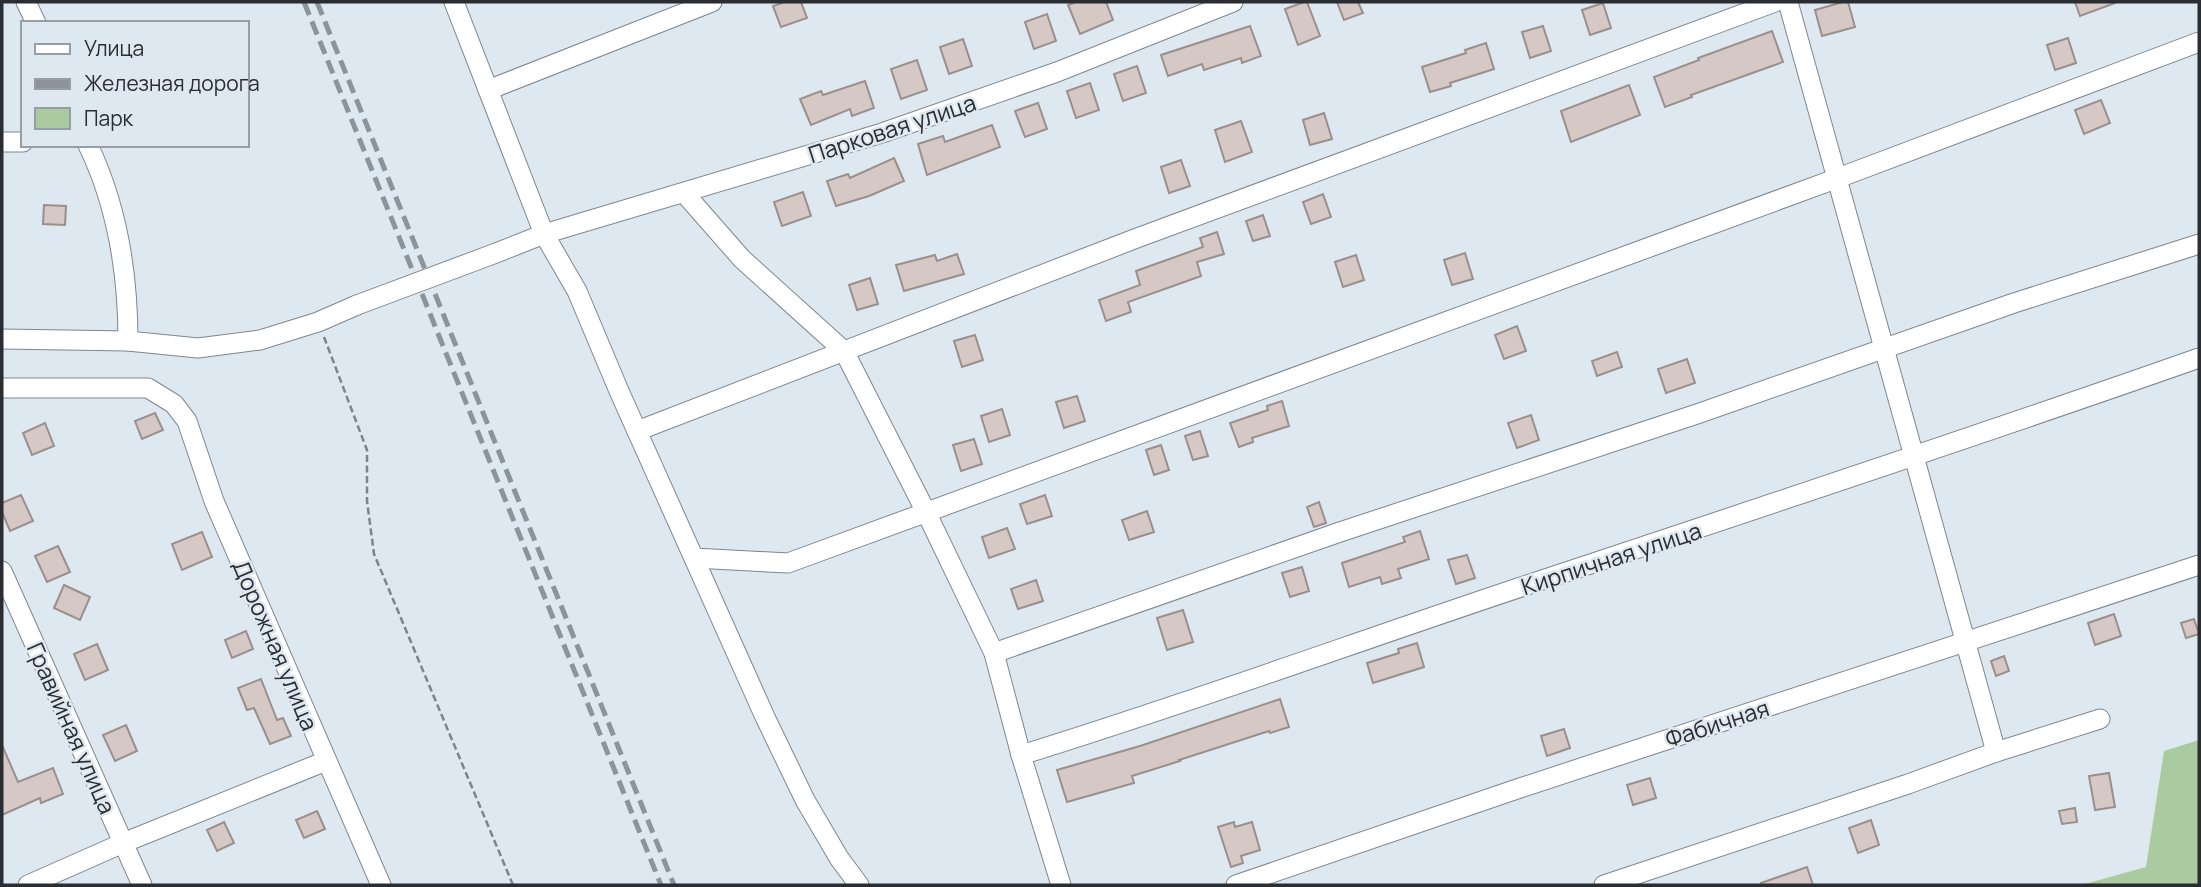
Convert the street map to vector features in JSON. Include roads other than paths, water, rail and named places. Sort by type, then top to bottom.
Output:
[{"type":"street","points":[[26,2],[35,21]]},
{"type":"street","points":[[454,2],[544,234],[577,290],[694,558],[806,800],[839,858],[859,885]]},
{"type":"street","points":[[488,90],[712,2]]},
{"type":"street","name":"Парковая улица","points":[[2,340],[128,341],[198,348],[260,340],[318,322],[544,234],[882,133],[1057,72],[1233,2]]},
{"type":"street","points":[[637,431],[1137,238],[1775,2]]},
{"type":"street","points":[[1788,2],[1996,752]]},
{"type":"street","points":[[694,558],[788,563],[1838,178],[2199,42]]},
{"type":"street","points":[[2,142],[21,142]]},
{"type":"street","points":[[89,147],[101,172],[113,213],[128,299],[128,341]]},
{"type":"street","points":[[685,194],[742,260],[845,351],[994,653],[1021,755],[1061,885]]},
{"type":"street","points":[[994,653],[1340,532],[1697,414],[2014,303],[2199,244]]},
{"type":"street","name":"Кирпичная улица","points":[[1021,755],[1145,717],[1523,587],[1915,457],[2199,358]]},
{"type":"street","name":"Дорожная улица","points":[[2,388],[148,388],[174,404],[187,421],[214,501],[381,885]]},
{"type":"street","name":"Фабичная","points":[[1236,885],[1520,788],[2199,565]]},
{"type":"street","name":"Гравийная улица","points":[[2,571],[142,885]]},
{"type":"street","points":[[1604,885],[2100,719]]},
{"type":"street","points":[[28,885],[123,843],[326,761]]},
{"type":"railway","points":[[304,2],[661,885]]},
{"type":"railway","points":[[317,2],[674,885]]}]
